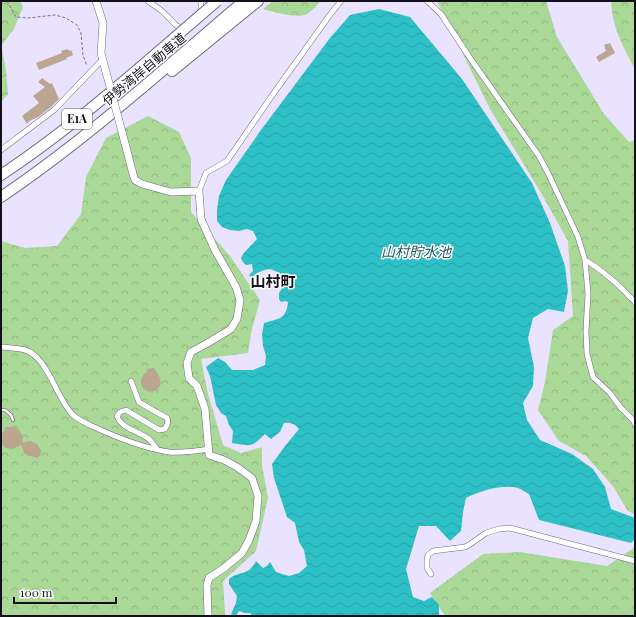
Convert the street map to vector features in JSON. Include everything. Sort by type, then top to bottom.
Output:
[{"type":"highway","name":"伊勢湾岸自動車道","points":[[1,175],[121,84],[217,1]]},
{"type":"highway","name":"伊勢湾岸自動車道","points":[[1,197],[47,164],[164,73],[244,1]]},
{"type":"highway","name":"E1A","points":[[164,73],[258,1]]},
{"type":"street","points":[[96,1],[103,23],[101,53],[135,180],[142,184],[170,192],[199,191]]},
{"type":"street","points":[[148,1],[162,11],[176,25],[186,30],[191,29],[196,25],[202,11],[202,1]]},
{"type":"street","points":[[208,616],[206,585],[209,578],[242,553],[249,540],[256,521],[258,496],[252,478],[224,460],[209,455],[205,409],[197,386],[189,378],[187,363],[191,352],[231,329],[237,319],[240,300],[236,287],[215,250],[201,220],[199,191],[206,173],[227,161],[341,1]]},
{"type":"street","points":[[427,1],[441,14],[539,156],[548,173],[578,237],[585,260],[588,293],[586,331],[587,354],[593,377],[610,393],[635,424]]},
{"type":"street","points":[[1,150],[54,110],[103,59]]},
{"type":"street","points":[[585,260],[597,267],[635,302]]},
{"type":"street","points":[[1,347],[25,350],[35,355],[43,365],[64,403],[79,419],[124,440],[170,452],[186,452],[209,449]]},
{"type":"street","points":[[131,381],[140,402],[167,418],[168,424],[165,429],[159,430],[126,410],[120,412],[117,416],[118,421],[150,440],[157,449]]},
{"type":"street","points":[[431,574],[427,568],[427,560],[428,555],[433,551],[465,547],[486,533],[503,528],[510,528],[531,533],[635,561]]},
{"type":"lane","points":[[1,410],[5,410],[11,415],[13,420]]},
{"type":"path","points":[[7,1],[16,17],[28,18],[55,14],[66,18],[76,25],[81,33],[83,55],[89,72]]},
{"type":"green space","points":[[1,1],[20,1],[23,7],[14,29],[1,46]]},
{"type":"green space","points":[[273,1],[321,1],[307,14],[298,16],[263,9]]},
{"type":"green space","points":[[437,1],[546,1],[557,37],[604,114],[629,142],[635,140],[635,515],[627,510],[613,486],[586,456],[559,441],[538,410],[545,382],[553,330],[573,316],[568,241],[540,191],[490,109]]},
{"type":"green space","points":[[611,1],[635,1],[635,69],[622,45],[613,20]]},
{"type":"green space","points":[[1,46],[6,69],[8,94],[1,102]]},
{"type":"green space","points":[[148,116],[179,132],[191,158],[191,212],[230,256],[260,300],[252,329],[248,353],[201,359],[208,394],[223,445],[241,453],[262,447],[262,465],[268,498],[256,551],[223,581],[225,616],[1,616],[1,241],[25,248],[57,246],[81,214],[86,177],[106,138]]},
{"type":"green space","points":[[635,547],[635,616],[445,616],[430,593],[483,554],[520,552],[607,566]]},
{"type":"water","name":"山村貯水池","points":[[379,9],[410,17],[462,79],[532,183],[550,223],[565,266],[568,291],[564,312],[548,309],[533,318],[528,338],[534,367],[533,386],[523,403],[527,420],[540,440],[572,454],[593,469],[605,487],[611,509],[635,518],[635,539],[631,543],[539,520],[529,494],[518,488],[498,488],[466,498],[461,531],[450,541],[436,526],[419,526],[406,569],[413,597],[424,601],[432,597],[439,605],[439,616],[253,616],[250,613],[239,611],[236,616],[231,614],[236,603],[237,596],[229,584],[229,579],[233,576],[247,571],[256,561],[263,568],[270,562],[276,572],[289,576],[299,573],[307,566],[304,550],[299,542],[295,523],[287,517],[274,478],[272,464],[299,429],[293,424],[284,423],[280,432],[271,439],[265,434],[257,442],[250,445],[232,443],[233,431],[226,416],[221,413],[216,405],[210,376],[206,367],[218,358],[225,362],[232,370],[253,370],[265,365],[266,356],[262,334],[264,323],[281,317],[286,312],[288,302],[281,302],[279,299],[279,293],[286,282],[284,276],[269,269],[251,277],[249,275],[253,271],[252,264],[246,265],[241,258],[257,239],[253,231],[247,229],[239,231],[230,230],[222,227],[217,221],[219,196],[226,180],[261,130],[330,38],[350,15]]},
{"type":"building","points":[[610,43],[615,53],[599,62],[596,57],[606,51],[604,45]]},
{"type":"building","points":[[68,49],[69,51],[71,50],[73,55],[66,58],[67,59],[39,70],[36,63],[62,53],[61,51]]},
{"type":"building","points":[[42,78],[50,84],[52,83],[59,99],[51,107],[38,117],[29,121],[27,124],[22,116],[39,103],[33,96],[45,87],[38,82]]},
{"type":"building","points":[[154,368],[160,378],[161,384],[157,390],[149,392],[142,387],[141,380],[147,372],[147,369]]},
{"type":"building","points":[[4,427],[14,427],[19,430],[22,435],[23,443],[30,441],[35,443],[41,450],[40,456],[37,458],[27,455],[21,445],[12,449],[4,447],[1,443],[1,435],[5,429]]},
{"type":"district","name":"山村町","points":[[273,282]]}]
